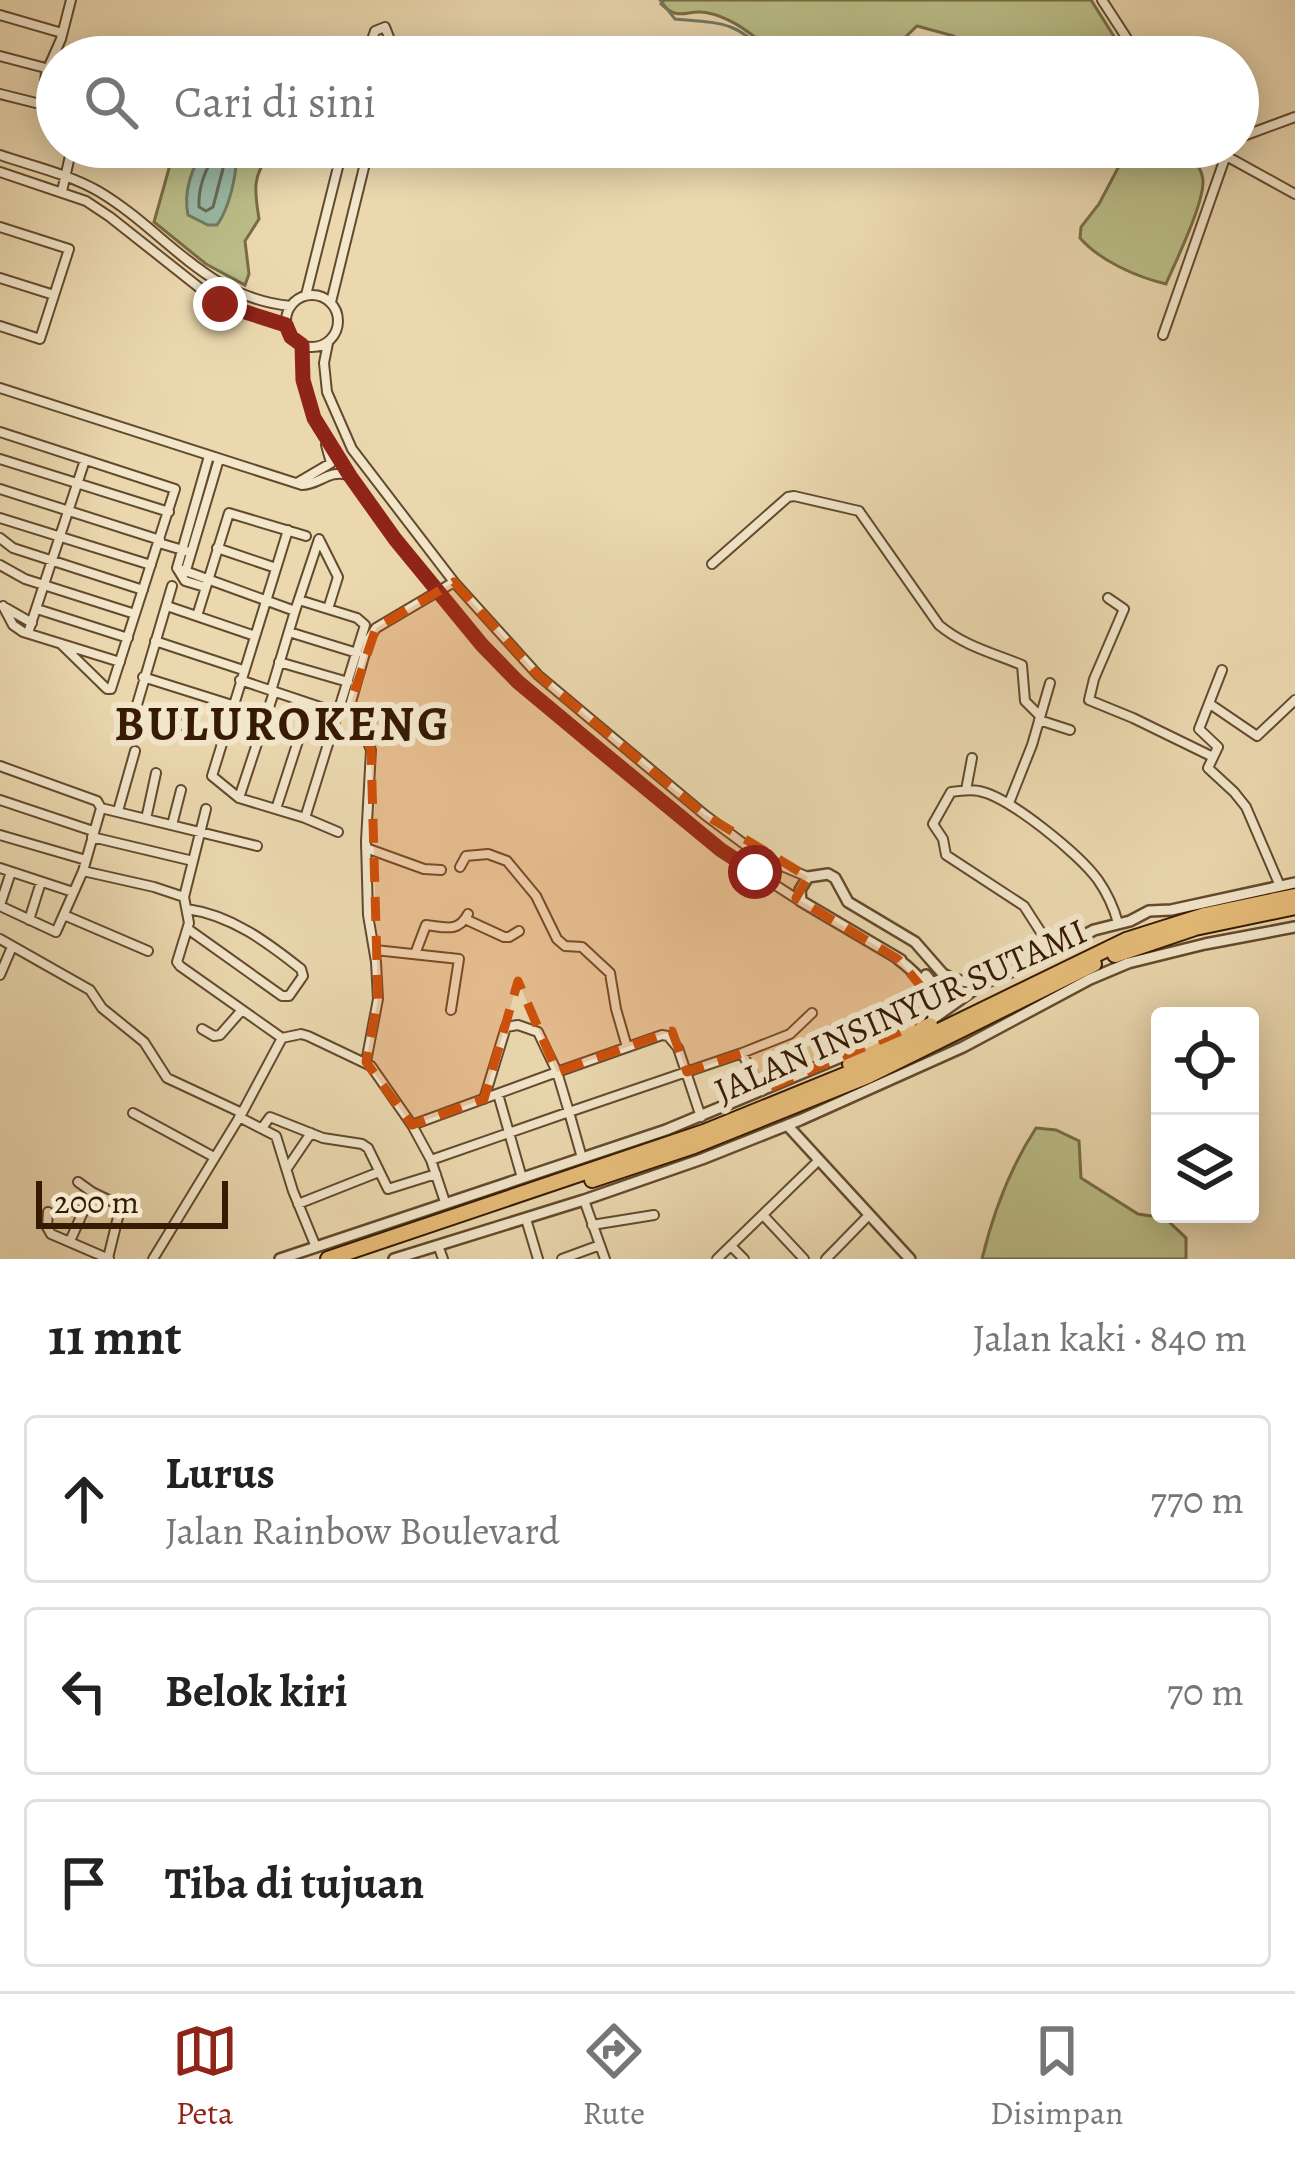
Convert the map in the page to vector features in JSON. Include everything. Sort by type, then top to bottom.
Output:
[{"type":"highway","name":"JALAN INSINYUR SUTAMI","points":[[328,1259],[869,1065],[1126,940],[1291,891]]},
{"type":"highway","name":"JALAN INSINYUR SUTAMI","points":[[353,1259],[777,1113],[868,1076],[1129,949],[1291,891]]},
{"type":"highway","points":[[703,1124],[842,1068],[931,1022]]},
{"type":"street","points":[[1102,0],[1125,36]]},
{"type":"street","points":[[62,36],[71,1]]},
{"type":"street","points":[[0,15],[63,33]]},
{"type":"street","points":[[0,56],[36,66]]},
{"type":"street","points":[[0,94],[36,103]]},
{"type":"street","points":[[1259,130],[1295,117]]},
{"type":"street","points":[[0,155],[36,167]]},
{"type":"street","points":[[38,168],[94,189],[192,267],[228,289],[278,305],[290,306],[306,296],[331,302]]},
{"type":"street","points":[[62,191],[66,168]]},
{"type":"street","points":[[306,296],[338,168]]},
{"type":"street","points":[[364,168],[331,302],[339,320],[324,363],[327,392],[352,449],[454,582],[538,674],[763,858],[808,877],[828,874],[836,878],[848,902],[915,942],[948,979],[944,986],[937,986],[898,959]]},
{"type":"street","points":[[1163,335],[1221,168]]},
{"type":"street","points":[[1244,168],[1295,194]]},
{"type":"street","points":[[0,172],[86,201],[220,304],[286,325]]},
{"type":"street","points":[[0,227],[69,250],[40,339],[0,326]]},
{"type":"street","points":[[0,278],[55,295]]},
{"type":"street","points":[[290,306],[286,325],[291,337],[302,345],[328,343]]},
{"type":"street","points":[[297,482],[331,464],[303,380],[302,345]]},
{"type":"street","points":[[0,388],[297,482],[309,485],[335,473],[350,476]]},
{"type":"street","points":[[280,1259],[445,1202],[703,1124],[762,1091],[910,1027],[923,1016],[929,996],[925,983],[898,959],[721,850],[518,682],[395,539],[314,418]]},
{"type":"street","points":[[0,432],[172,487],[169,512],[112,688],[108,690],[61,644]]},
{"type":"street","points":[[214,458],[182,569],[295,611]]},
{"type":"street","points":[[0,459],[169,512]]},
{"type":"street","points":[[30,628],[85,460]]},
{"type":"street","points":[[0,489],[187,552]]},
{"type":"street","points":[[712,564],[788,497],[859,511],[940,626],[973,647],[1022,665],[1025,701],[1040,718],[1070,730]]},
{"type":"street","points":[[197,616],[230,513],[306,536]]},
{"type":"street","points":[[0,518],[151,565]]},
{"type":"street","points":[[287,530],[212,778],[239,798],[338,832]]},
{"type":"street","points":[[0,538],[14,548],[143,590]]},
{"type":"street","points":[[239,798],[319,539],[338,577],[328,609]]},
{"type":"street","points":[[217,548],[276,568]]},
{"type":"street","points":[[0,565],[26,579],[135,614]]},
{"type":"street","points":[[366,1062],[377,999],[366,848],[370,749],[352,708],[352,693],[376,628],[454,582]]},
{"type":"street","points":[[172,586],[136,704],[140,712],[222,737]]},
{"type":"street","points":[[1108,598],[1124,609],[1094,679],[1090,702],[1213,757]]},
{"type":"street","points":[[299,600],[364,622],[305,818]]},
{"type":"street","points":[[1,605],[13,625],[120,662]]},
{"type":"street","points":[[166,606],[255,636]]},
{"type":"street","points":[[37,609],[128,638]]},
{"type":"street","points":[[289,632],[357,653]]},
{"type":"street","points":[[155,641],[337,717]]},
{"type":"street","points":[[279,662],[348,682]]},
{"type":"street","points":[[931,1022],[982,984],[1094,930],[1149,911],[1291,891],[1246,807],[1208,768],[1219,747],[1199,730],[1222,670]]},
{"type":"street","points":[[143,677],[232,705]]},
{"type":"street","points":[[1009,803],[1049,682]]},
{"type":"street","points":[[1210,704],[1257,736],[1295,700]]},
{"type":"street","points":[[276,809],[310,704]]},
{"type":"street","points":[[118,811],[135,751]]},
{"type":"street","points":[[965,790],[972,758]]},
{"type":"street","points":[[0,766],[97,801],[101,808],[84,866],[55,932],[0,906],[11,872]]},
{"type":"street","points":[[146,819],[156,773]]},
{"type":"street","points":[[172,825],[181,790]]},
{"type":"street","points":[[1052,951],[1024,906],[946,855],[933,822],[949,794],[984,792],[1009,803],[1093,873],[1118,923]]},
{"type":"street","points":[[0,800],[92,834],[193,861]]},
{"type":"street","points":[[101,808],[257,846]]},
{"type":"street","points":[[206,809],[184,897],[188,929],[178,964],[282,1038],[301,1034],[366,1062],[412,1125],[445,1202]]},
{"type":"street","points":[[0,835],[184,897]]},
{"type":"street","points":[[366,848],[424,869],[441,870]]},
{"type":"street","points":[[460,867],[466,856],[476,853],[502,857],[514,867],[538,900],[557,939],[565,946],[582,947],[610,973],[627,1048]]},
{"type":"street","points":[[0,868],[73,892]]},
{"type":"street","points":[[801,902],[800,890],[808,877]]},
{"type":"street","points":[[29,920],[41,882]]},
{"type":"street","points":[[187,908],[248,930],[302,969],[303,976],[289,996],[282,996],[188,929]]},
{"type":"street","points":[[64,915],[148,951]]},
{"type":"street","points":[[415,954],[426,925],[454,928],[466,916],[503,937],[519,931]]},
{"type":"street","points":[[394,1259],[702,1160],[963,1047],[1109,970],[1205,944],[1295,927]]},
{"type":"street","points":[[0,939],[90,990],[102,1008],[144,1042],[167,1078],[276,1136],[316,1247]]},
{"type":"street","points":[[0,975],[13,947]]},
{"type":"street","points":[[374,950],[460,961],[451,1010]]},
{"type":"street","points":[[944,974],[982,984]]},
{"type":"street","points":[[931,1022],[936,1002],[933,983]]},
{"type":"street","points":[[202,1029],[220,1035],[242,1010]]},
{"type":"street","points":[[430,1160],[742,1053],[790,1034],[812,1013]]},
{"type":"street","points":[[484,1099],[505,1029],[518,1025],[538,1031],[557,1072],[582,1159]]},
{"type":"street","points":[[412,1125],[657,1036],[668,1036],[678,1048],[703,1124]]},
{"type":"street","points":[[153,1259],[282,1038]]},
{"type":"street","points":[[742,1053],[762,1091]]},
{"type":"street","points":[[498,1094],[522,1178]]},
{"type":"street","points":[[133,1113],[214,1157]]},
{"type":"street","points":[[262,1128],[270,1117],[323,1138],[362,1144],[388,1189],[436,1174]]},
{"type":"street","points":[[787,1125],[910,1259]]},
{"type":"street","points":[[287,1168],[310,1133]]},
{"type":"street","points":[[717,1259],[818,1161]]},
{"type":"street","points":[[298,1204],[379,1172]]},
{"type":"street","points":[[48,1212],[49,1232],[109,1259],[120,1209],[78,1182]]},
{"type":"street","points":[[70,1241],[92,1192]]},
{"type":"street","points":[[584,1200],[605,1259]]},
{"type":"street","points":[[59,1201],[82,1214]]},
{"type":"street","points":[[592,1225],[654,1214]]},
{"type":"street","points":[[763,1215],[804,1259]]},
{"type":"street","points":[[826,1259],[868,1216]]},
{"type":"street","points":[[526,1220],[538,1259]]},
{"type":"street","points":[[438,1245],[443,1259]]},
{"type":"street","points":[[562,1259],[600,1245]]},
{"type":"street","points":[[731,1246],[744,1259]]},
{"type":"highlighted area","points":[[454,582],[538,675],[705,815],[808,877],[796,898],[898,959],[929,996],[910,1027],[762,1091],[742,1053],[687,1072],[672,1031],[557,1072],[518,981],[484,1099],[412,1125],[366,1062],[378,999],[371,750],[351,702],[376,628]]},
{"type":"green space","points":[[664,0],[1091,0],[1114,36],[954,36],[917,26],[907,36],[754,36],[727,19],[701,12],[674,13],[661,4]]},
{"type":"green space","points":[[169,168],[262,168],[256,192],[259,219],[245,241],[249,274],[245,285],[206,264],[154,222]]},
{"type":"green space","points":[[1118,168],[1199,168],[1203,177],[1188,233],[1166,284],[1120,267],[1080,238],[1081,227]]},
{"type":"green space","points":[[1036,1128],[1056,1130],[1079,1141],[1081,1178],[1138,1214],[1151,1216],[1151,1223],[1170,1223],[1186,1238],[1186,1259],[982,1259],[1018,1159]]},
{"type":"water","points":[[195,168],[235,168],[232,191],[217,225],[188,215]]},
{"type":"waterway","points":[[660,0],[675,19],[728,26],[748,36]]},
{"type":"district","name":"BULUROKENG","points":[[283,723]]},
{"type":"route","points":[[220,304],[286,325],[302,345],[303,380],[314,418],[395,539],[482,645],[518,682],[602,752],[721,850],[755,872]]}]
